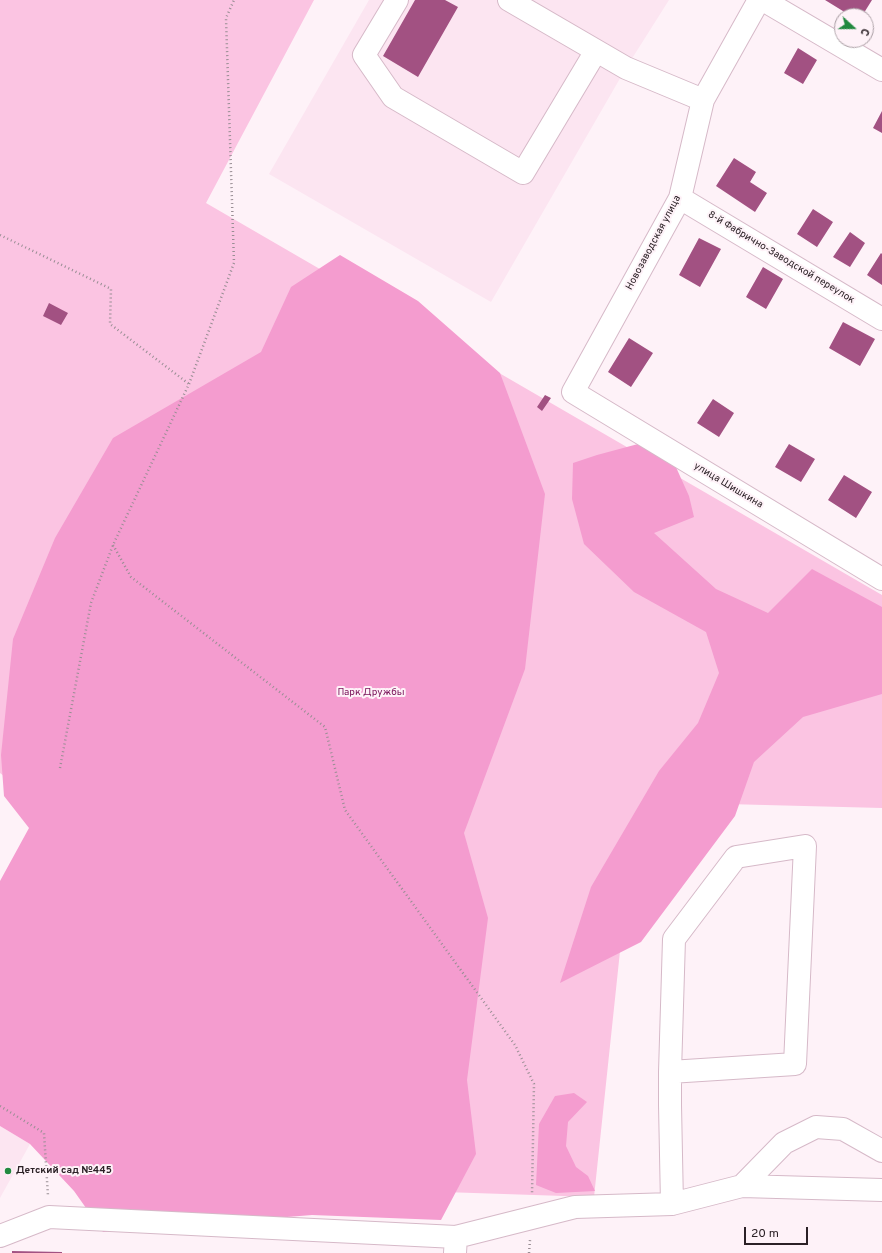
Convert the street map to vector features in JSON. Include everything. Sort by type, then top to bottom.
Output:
[{"type":"street","points":[[397,0],[364,55],[393,97],[523,173],[596,51]]},
{"type":"street","points":[[509,0],[626,68],[703,100]]},
{"type":"street","name":"Новозаводская улица","points":[[573,392],[680,198],[703,100],[759,0]]},
{"type":"street","points":[[763,0],[882,70]]},
{"type":"street","name":"8-й Фабрично-Заводской переулок","points":[[680,198],[882,319]]},
{"type":"street","name":"улица Шишкина","points":[[573,392],[882,579]]},
{"type":"street","points":[[670,1072],[795,1064],[805,846],[736,857],[674,939],[670,1072],[672,1204]]},
{"type":"street","points":[[742,1186],[784,1143],[816,1127],[843,1129],[882,1151]]},
{"type":"street","points":[[0,1236],[49,1217],[456,1245],[531,1218],[575,1207],[672,1204],[742,1186],[882,1190]]},
{"type":"path","points":[[60,768],[91,603],[113,545],[190,384],[234,263],[226,18],[234,0]]},
{"type":"path","points":[[0,235],[111,289],[110,324],[190,384]]},
{"type":"path","points":[[113,545],[131,577],[325,727],[345,810],[515,1045],[534,1084],[531,1218]]},
{"type":"path","points":[[0,1106],[44,1133],[49,1217]]},
{"type":"shaded area","points":[[369,0],[669,0],[626,68],[491,302],[269,174]]},
{"type":"shaded area","name":"Детский сад №445","points":[[0,1126],[30,1144],[0,1198]]},
{"type":"green space","name":"Парк Дружбы","points":[[0,0],[314,0],[206,203],[882,595],[882,808],[726,804],[623,923],[594,1197],[143,1182],[53,815],[0,773]]},
{"type":"green space","points":[[340,255],[418,301],[500,373],[545,494],[525,669],[464,833],[488,918],[467,1080],[476,1154],[441,1220],[312,1215],[103,1232],[74,1191],[30,1144],[0,1126],[0,881],[29,828],[4,796],[1,755],[13,639],[55,538],[113,438],[261,352],[291,287]]},
{"type":"green space","points":[[638,444],[675,465],[689,496],[694,517],[654,533],[716,589],[768,613],[812,569],[882,607],[882,694],[803,717],[754,762],[735,816],[641,942],[560,983],[591,887],[659,771],[698,723],[719,673],[706,632],[634,592],[584,544],[572,499],[573,463]]},
{"type":"green space","points":[[574,1093],[587,1102],[568,1122],[566,1146],[576,1167],[588,1176],[595,1191],[556,1193],[536,1185],[539,1124],[555,1096]]},
{"type":"building","points":[[415,0],[445,0],[458,7],[418,77],[383,56]]},
{"type":"building","points":[[825,0],[872,0],[867,8],[838,8]]},
{"type":"building","points":[[798,48],[817,60],[803,84],[784,73]]},
{"type":"building","points":[[882,111],[882,133],[873,128]]},
{"type":"building","points":[[734,158],[756,172],[750,182],[767,193],[755,212],[716,186]]},
{"type":"building","points":[[813,209],[833,222],[817,247],[797,234]]},
{"type":"building","points":[[850,232],[865,243],[850,267],[833,257]]},
{"type":"building","points":[[699,238],[721,249],[700,287],[679,275]]},
{"type":"building","points":[[881,253],[882,254],[882,285],[867,275]]},
{"type":"building","points":[[763,267],[783,279],[766,309],[746,297]]},
{"type":"building","points":[[49,303],[68,313],[61,325],[43,316]]},
{"type":"building","points":[[843,322],[875,339],[860,366],[829,348]]},
{"type":"building","points":[[629,338],[653,353],[631,387],[608,372]]},
{"type":"building","points":[[545,395],[551,398],[542,411],[537,407]]},
{"type":"building","points":[[713,399],[734,413],[719,437],[697,423]]},
{"type":"building","points":[[789,444],[815,459],[801,482],[775,467]]},
{"type":"building","points":[[844,475],[872,492],[856,518],[828,500]]},
{"type":"building","points":[[12,1251],[62,1252],[62,1253],[12,1253]]},
{"type":"place","name":"Детский сад №445","points":[[8,1171]]}]
